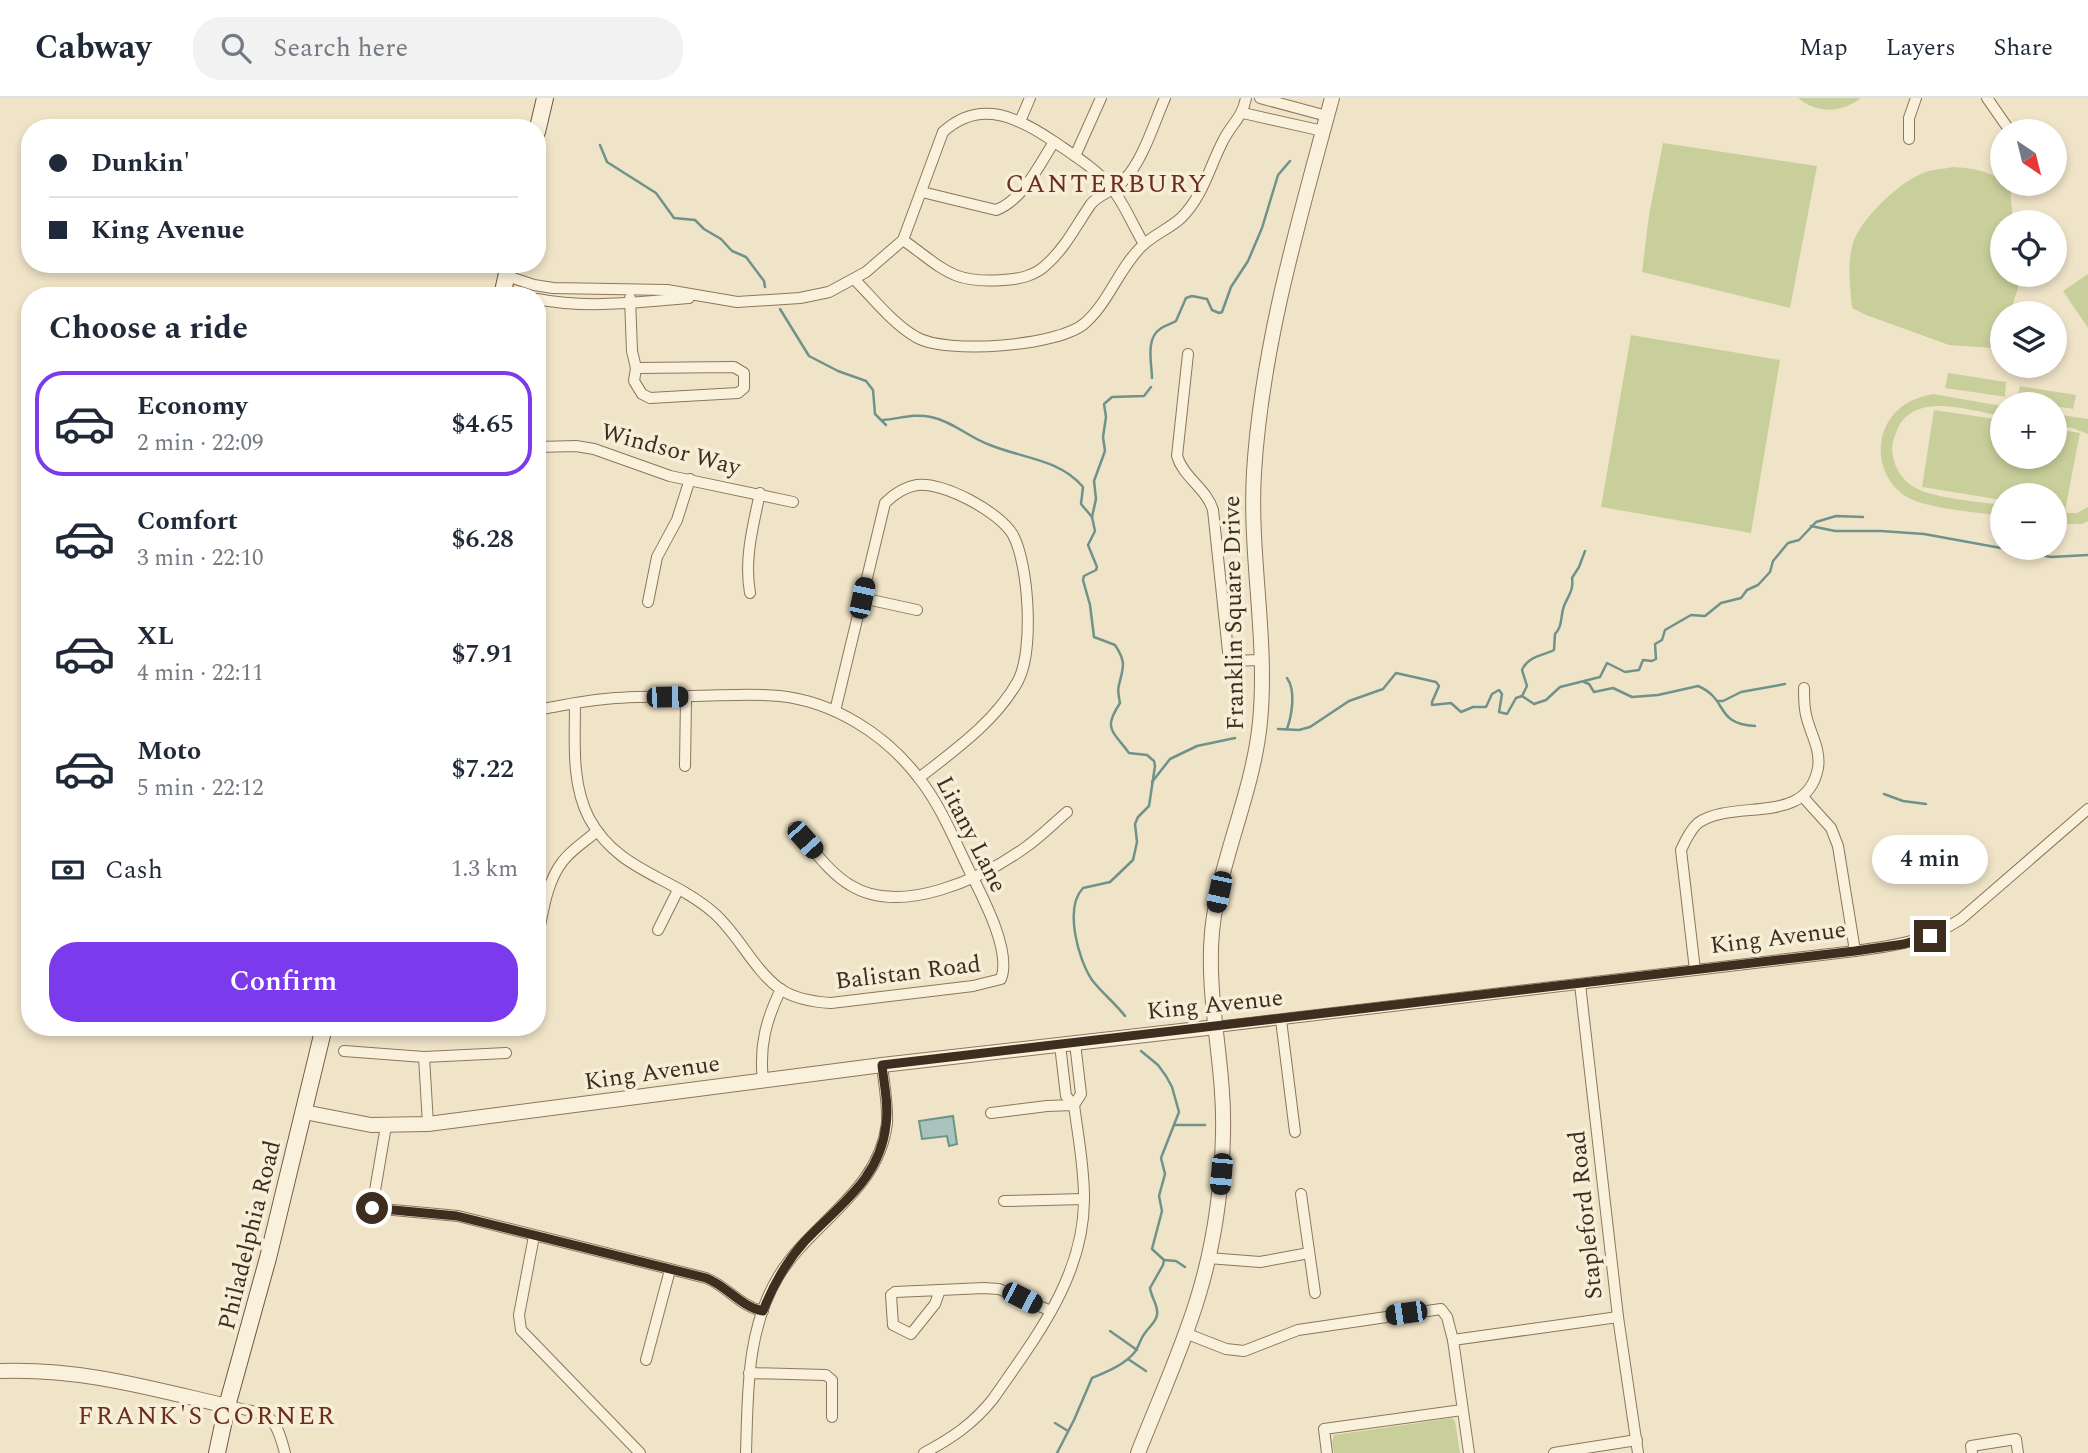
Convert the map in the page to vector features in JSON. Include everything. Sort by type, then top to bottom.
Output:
[{"type":"main road","points":[[540,119],[545,98]]},
{"type":"main road","name":"Philadelphia Road","points":[[217,1453],[322,1036]]},
{"type":"street","points":[[1021,119],[1030,98]]},
{"type":"street","points":[[1075,156],[1101,98]]},
{"type":"street","points":[[903,240],[957,277],[978,282],[1025,277],[1048,263],[1063,247],[1093,202],[1113,190],[1132,170],[1165,98]]},
{"type":"street","points":[[854,279],[905,329],[926,342],[958,347],[1018,342],[1069,333],[1085,323],[1144,244],[1181,217],[1191,206],[1224,138],[1243,113],[1246,98]]},
{"type":"street","points":[[1261,98],[1327,116]]},
{"type":"street","name":"Franklin Square Drive","points":[[1138,1453],[1198,1296],[1208,1258],[1223,1157],[1222,1088],[1211,974],[1215,907],[1253,768],[1260,723],[1261,660],[1254,502],[1262,388],[1279,306],[1332,98]]},
{"type":"street","points":[[1909,139],[1909,118],[1916,98]]},
{"type":"street","points":[[1987,98],[2002,119]]},
{"type":"street","points":[[505,282],[553,288],[667,290],[737,302],[800,298],[829,292],[854,279],[903,240],[943,132],[962,114],[970,110],[989,108],[1021,119],[1100,175],[1113,190],[1144,244]]},
{"type":"street","points":[[1243,113],[1323,131]]},
{"type":"street","points":[[922,191],[996,210],[1018,194],[1054,142]]},
{"type":"street","points":[[631,290],[632,351],[636,368],[634,377],[635,385],[642,394],[650,398],[738,393],[744,388],[744,373],[734,367],[636,368]]},
{"type":"street","points":[[546,300],[630,303],[706,297]]},
{"type":"street","points":[[1188,354],[1177,456],[1183,469],[1208,499],[1213,510],[1229,660],[1261,660]]},
{"type":"street","name":"Windsor Way","points":[[546,447],[594,449],[648,470],[793,502]]},
{"type":"street","points":[[648,602],[657,557],[677,520],[690,479]]},
{"type":"street","points":[[835,710],[885,503],[906,488],[931,486],[978,503],[999,517],[1013,535],[1017,547],[1029,622],[1026,660],[1019,679],[998,709],[974,733],[919,778]]},
{"type":"street","points":[[750,593],[747,579],[748,555],[760,494]]},
{"type":"street","points":[[862,598],[917,610]]},
{"type":"street","points":[[1695,970],[1681,850],[1689,834],[1699,823],[1717,816],[1785,805],[1802,797],[1818,769],[1819,754],[1806,715],[1804,688]]},
{"type":"street","points":[[685,766],[686,696]]},
{"type":"street","name":"Litany Lane","points":[[546,708],[607,699],[781,696],[835,710],[886,743],[919,778],[944,819],[973,878],[1004,961],[1001,979]]},
{"type":"street","name":"Balistan Road","points":[[575,703],[575,763],[578,787],[585,809],[597,831],[627,862],[714,913],[763,973],[781,989],[809,1001],[831,1003],[973,986],[1001,979]]},
{"type":"street","points":[[1802,797],[1831,828],[1838,846],[1855,951]]},
{"type":"street","name":"King Avenue","points":[[304,1112],[358,1124],[428,1124],[882,1065],[1855,951],[1919,940],[1951,926],[2088,809]]},
{"type":"street","points":[[794,828],[835,873],[850,885],[865,892],[892,897],[940,890],[973,878],[1027,846],[1067,812]]},
{"type":"street","points":[[546,900],[558,867],[569,853],[597,831]]},
{"type":"street","points":[[658,930],[678,890]]},
{"type":"street","name":"Stapleford Road","points":[[1580,984],[1618,1317],[1638,1453]]},
{"type":"street","points":[[763,1080],[763,1035],[781,989]]},
{"type":"street","points":[[1281,1020],[1295,1132]]},
{"type":"street","points":[[1074,1105],[1081,1094],[1075,1043]]},
{"type":"street","points":[[924,1453],[959,1434],[982,1412],[1051,1311],[1066,1284],[1078,1251],[1084,1199],[1074,1105],[1066,1096],[1060,1045]]},
{"type":"street","points":[[344,1051],[424,1057],[506,1053]]},
{"type":"street","points":[[424,1057],[428,1124]]},
{"type":"street","points":[[746,1453],[752,1345],[763,1311],[778,1278],[790,1260],[863,1183],[876,1161],[887,1123],[882,1065]]},
{"type":"street","points":[[991,1113],[1074,1105]]},
{"type":"street","points":[[386,1126],[372,1208],[457,1216],[670,1270],[717,1283],[748,1307],[763,1311]]},
{"type":"street","points":[[1301,1194],[1315,1293]]},
{"type":"street","points":[[1003,1201],[1084,1199]]},
{"type":"street","points":[[534,1236],[519,1315],[521,1330],[640,1453]]},
{"type":"street","points":[[1208,1258],[1260,1262],[1309,1253]]},
{"type":"street","points":[[646,1360],[670,1270]]},
{"type":"street","points":[[940,1290],[935,1304],[911,1334],[893,1325],[891,1295],[895,1292],[985,1287],[999,1289],[1051,1311]]},
{"type":"street","points":[[1185,1334],[1226,1349],[1244,1351],[1298,1330],[1436,1308],[1444,1311],[1453,1340],[1468,1448]]},
{"type":"street","points":[[1453,1340],[1618,1317]]},
{"type":"street","points":[[0,1371],[62,1372],[97,1376],[270,1417],[279,1430],[285,1453]]},
{"type":"street","points":[[749,1373],[826,1375],[832,1380],[832,1417]]},
{"type":"street","points":[[1327,1453],[1324,1429],[1462,1410]]},
{"type":"street","points":[[1972,1453],[1971,1446],[2016,1439],[2018,1453]]},
{"type":"street","points":[[1554,1453],[1637,1440]]},
{"type":"green space","points":[[1798,98],[1861,98],[1846,107],[1829,110],[1813,107]]},
{"type":"green space","points":[[1663,143],[1817,166],[1790,308],[1642,272],[1649,215]]},
{"type":"green space","points":[[1953,167],[1985,172],[1990,174],[1990,196],[2011,196],[2012,210],[1990,210],[1990,287],[2018,288],[2014,301],[1990,301],[1990,348],[1949,345],[1852,308],[1850,259],[1857,233],[1894,191],[1916,176]]},
{"type":"green space","points":[[2088,274],[2088,328],[2063,291]]},
{"type":"green space","points":[[1631,335],[1780,360],[1751,533],[1601,507]]},
{"type":"green space","points":[[1948,373],[2006,382],[2005,392],[1990,392],[1990,395],[1945,388]]},
{"type":"green space","points":[[2020,386],[2057,392],[2019,392]]},
{"type":"green space","points":[[1933,394],[1990,404],[1990,414],[1945,406],[1918,410],[1907,417],[1898,428],[1892,446],[1898,470],[1912,486],[1943,497],[1990,503],[1990,514],[1916,501],[1896,489],[1888,478],[1881,454],[1884,430],[1899,409],[1915,399]]},
{"type":"green space","points":[[2067,394],[2076,395],[2073,409],[2067,408]]},
{"type":"green space","points":[[1934,410],[1990,418],[1990,469],[2067,469],[2067,431],[2080,433],[2067,501],[2067,483],[1990,483],[1990,498],[1922,487]]},
{"type":"green space","points":[[2067,416],[2088,419],[2088,434],[2067,427]]},
{"type":"green space","points":[[2088,507],[2088,521],[2082,524],[2067,524],[2067,513],[2077,513]]},
{"type":"green space","points":[[1452,1418],[1455,1421],[1460,1453],[1334,1453],[1334,1435]]},
{"type":"water","points":[[953,1116],[957,1144],[949,1146],[947,1136],[922,1139],[919,1121]]},
{"type":"waterway","points":[[600,145],[607,162],[656,193],[674,218],[695,220],[721,239],[732,251],[746,257],[764,281],[765,287]]},
{"type":"waterway","points":[[1152,378],[1152,339],[1160,329],[1176,321],[1186,298],[1192,296],[1207,299],[1212,310],[1222,312],[1231,287],[1248,261],[1262,228],[1278,175],[1290,161]]},
{"type":"waterway","points":[[780,309],[809,356],[866,381],[873,390],[875,414],[886,425]]},
{"type":"waterway","points":[[1092,517],[1096,499],[1094,481],[1105,451],[1104,404],[1112,397],[1144,396],[1151,387]]},
{"type":"waterway","points":[[883,420],[919,416],[939,419],[990,445],[1063,470],[1083,487],[1081,504],[1092,517],[1095,531],[1088,545],[1097,567],[1084,576],[1083,580],[1090,605],[1094,637],[1115,645],[1123,661],[1118,690],[1120,703],[1112,719],[1112,729],[1129,753],[1147,755],[1154,761],[1155,766],[1149,806],[1135,824],[1137,842],[1133,860],[1110,882],[1083,888],[1074,908],[1075,934],[1087,971],[1096,985],[1125,1016]]},
{"type":"waterway","points":[[1522,696],[1534,704],[1546,700],[1560,687],[1600,677],[1607,663],[1625,672],[1639,670],[1643,660],[1656,659],[1655,644],[1662,640],[1665,630],[1691,615],[1705,616],[1721,603],[1741,598],[1770,572],[1773,561],[1788,543],[1799,540],[1816,522],[1836,516],[1863,517]]},
{"type":"waterway","points":[[1811,526],[1835,531],[1924,534],[2051,557],[2088,555]]},
{"type":"waterway","points":[[1278,729],[1299,730],[1310,727],[1349,701],[1383,689],[1396,673],[1436,682],[1439,686],[1432,705],[1451,703],[1461,712],[1473,707],[1486,707],[1492,694],[1499,690],[1502,694],[1499,712],[1507,714],[1527,686],[1522,670],[1525,665],[1532,659],[1554,650],[1555,634],[1571,589],[1572,578],[1585,551]]},
{"type":"waterway","points":[[1287,678],[1292,696],[1287,729]]},
{"type":"waterway","points":[[1584,682],[1589,684],[1594,692],[1613,688],[1632,697],[1658,695],[1698,686],[1708,691],[1733,721],[1755,726]]},
{"type":"waterway","points":[[1718,701],[1741,692],[1785,684]]},
{"type":"waterway","points":[[1152,782],[1170,759],[1197,746],[1235,738]]},
{"type":"waterway","points":[[1884,794],[1903,801],[1926,804]]},
{"type":"waterway","points":[[1141,1051],[1158,1065],[1166,1076],[1179,1112],[1161,1158],[1165,1174],[1159,1196],[1162,1211],[1152,1249],[1164,1260],[1176,1261],[1185,1267]]},
{"type":"waterway","points":[[1175,1125],[1205,1125]]},
{"type":"waterway","points":[[1057,1453],[1092,1378],[1130,1357],[1155,1320],[1157,1309],[1150,1288],[1164,1260]]},
{"type":"waterway","points":[[1110,1331],[1137,1350]]},
{"type":"waterway","points":[[1128,1359],[1146,1371]]},
{"type":"waterway","points":[[1055,1423],[1068,1431]]},
{"type":"district","name":"CANTERBURY","points":[[1107,183]]},
{"type":"district","name":"FRANK'S CORNER","points":[[207,1415]]},
{"type":"route","points":[[372,1208],[457,1216],[706,1278],[726,1288],[748,1307],[763,1311],[778,1278],[790,1260],[863,1183],[876,1161],[887,1123],[882,1065],[1855,951],[1904,944],[1930,936]]}]
